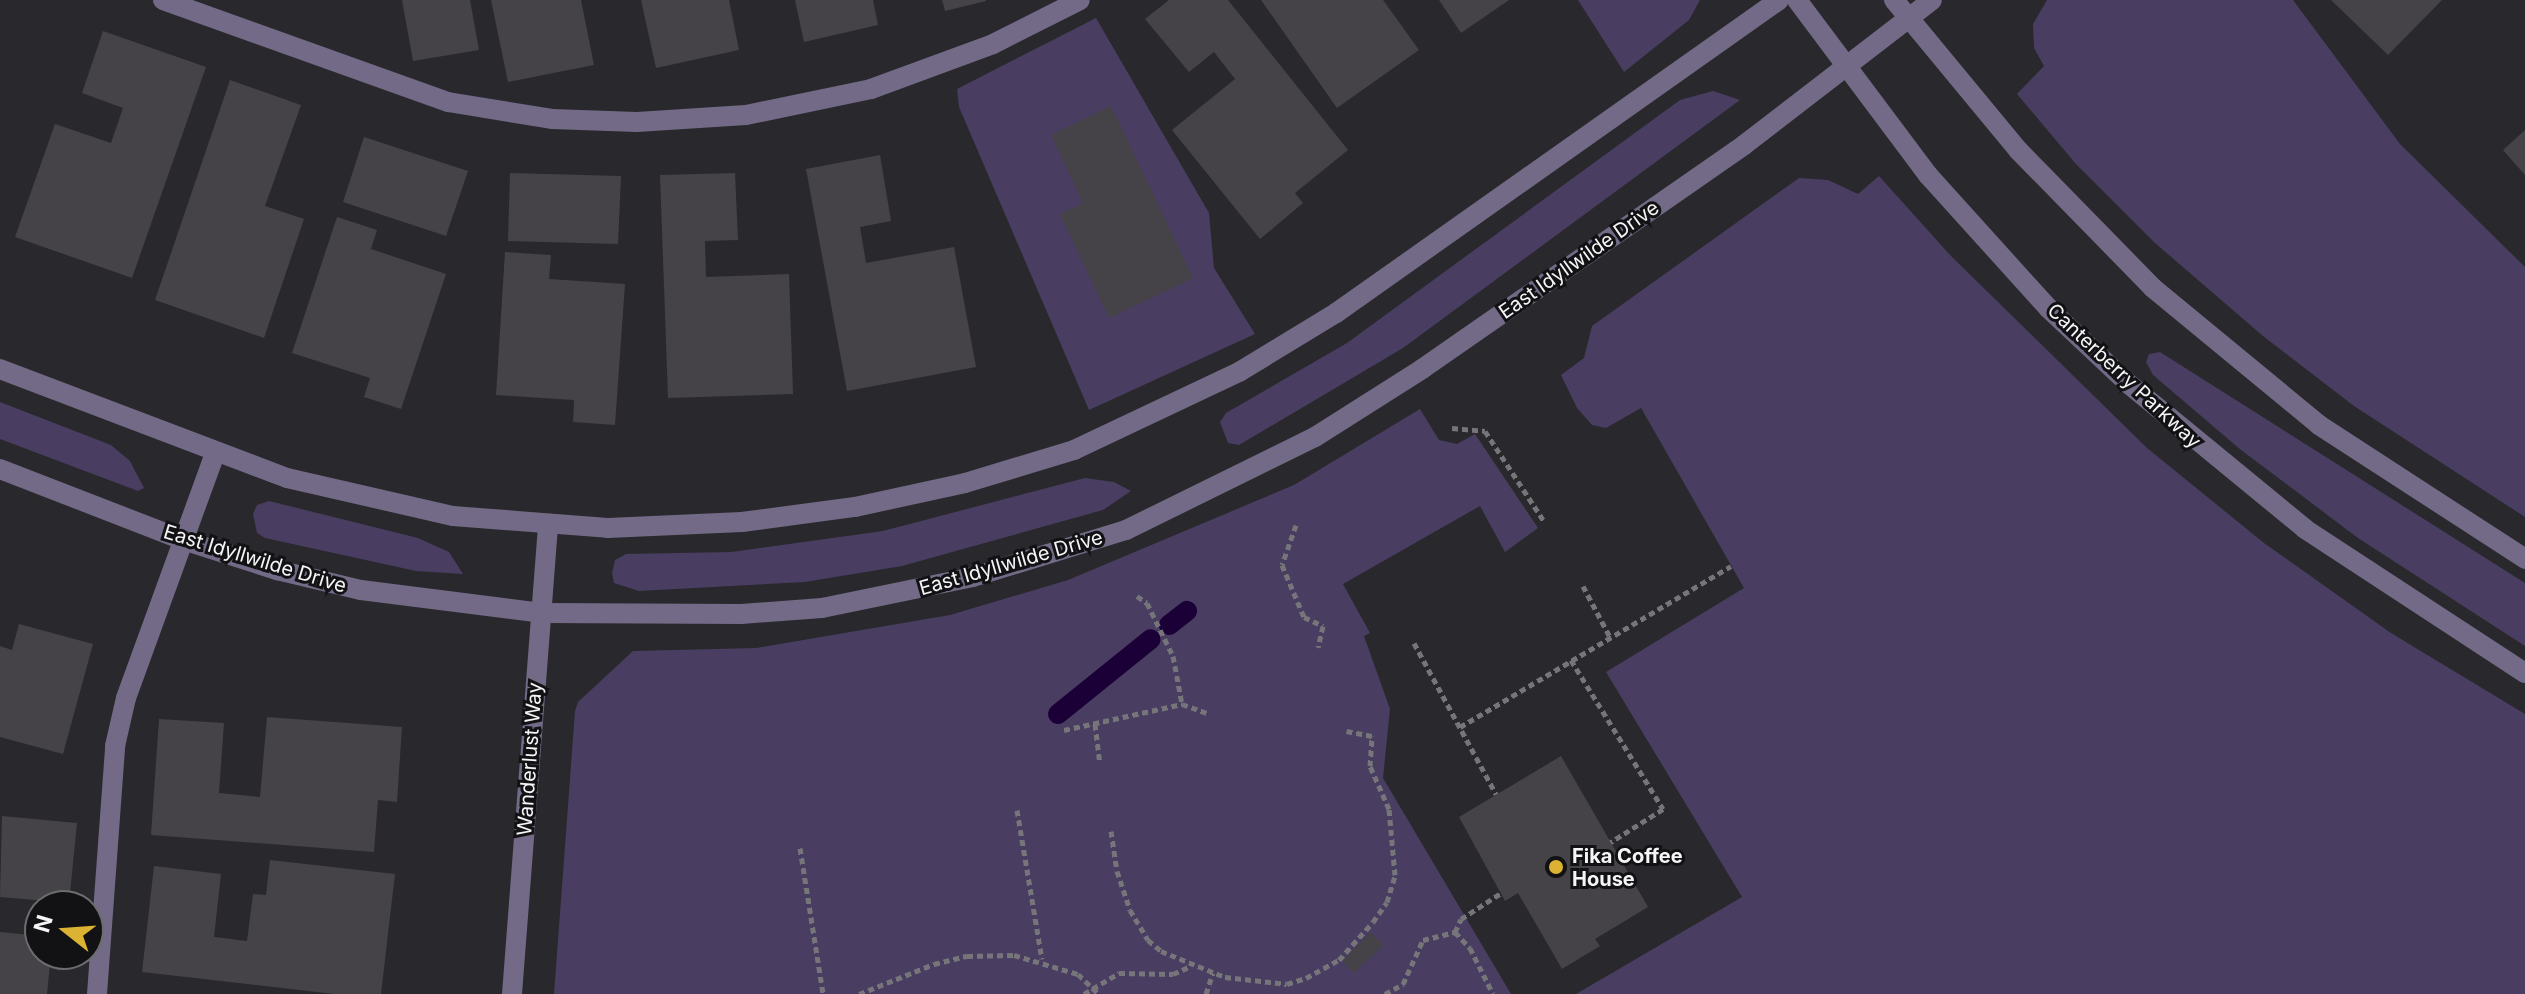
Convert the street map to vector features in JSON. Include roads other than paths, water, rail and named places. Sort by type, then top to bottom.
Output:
[{"type":"street","points":[[163,0],[448,102],[552,119],[637,122],[761,113],[871,89],[993,44],[1080,0]]},
{"type":"street","points":[[0,369],[287,478],[438,513],[608,528],[728,523],[841,509],[965,483],[1110,436],[1239,372],[1336,313],[1779,0]]},
{"type":"street","name":"Canterberry Parkway","points":[[1797,0],[1844,68],[1928,175],[2048,308],[2183,433],[2366,572],[2525,673]]},
{"type":"street","points":[[1894,0],[2053,188],[2211,339],[2319,425],[2525,559]]},
{"type":"street","name":"East Idyllwilde Drive","points":[[0,469],[183,540],[361,590],[542,613],[741,614],[849,604],[986,573],[1126,530],[1268,462],[1372,402],[1744,145],[1932,0]]},
{"type":"street","points":[[97,994],[115,746],[126,698],[215,453]]},
{"type":"street","name":"Wanderlust Way","points":[[512,994],[548,524]]},
{"type":"waterway","points":[[1169,625],[1187,611]]},
{"type":"waterway","points":[[1058,714],[1151,639]]},
{"type":"place","name":"Fika Coffee House","points":[[1556,867]]}]
